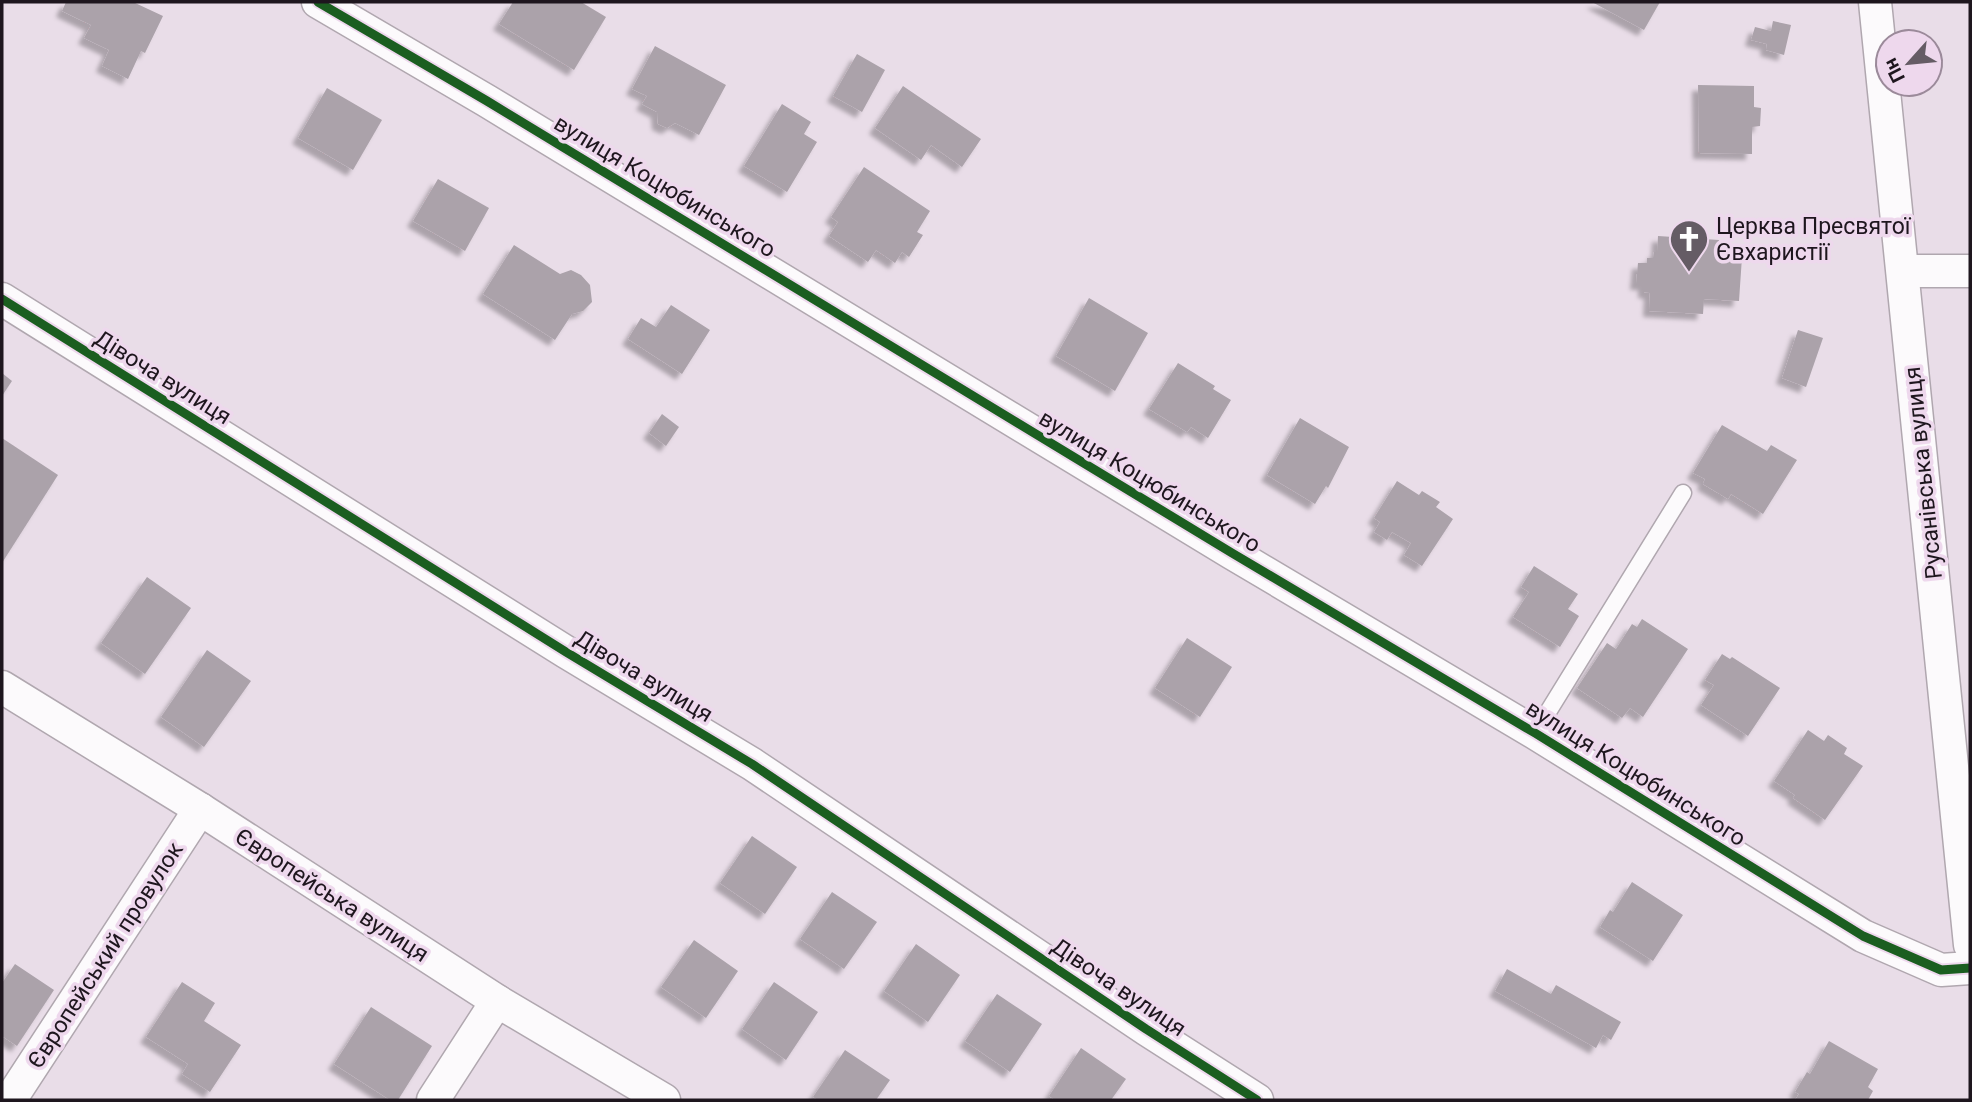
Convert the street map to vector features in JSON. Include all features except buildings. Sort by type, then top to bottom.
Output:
[{"type":"street","name":"вулиця Коцюбинського","points":[[317,2],[487,101],[1220,546],[1535,733],[1863,936],[1941,970],[1970,968]]},
{"type":"street","name":"Русанівська вулиця","points":[[1875,2],[1970,945]]},
{"type":"street","points":[[1903,271],[1970,271]]},
{"type":"street","name":"Дівоча вулиця","points":[[2,299],[566,652],[752,764],[1146,1029],[1257,1100]]},
{"type":"street","name":"Європейська вулиця","points":[[2,687],[200,809],[497,1001],[664,1100]]},
{"type":"street","name":"Європейський провулок","points":[[10,1100],[200,809]]},
{"type":"street","points":[[433,1100],[497,1001]]},
{"type":"lane","points":[[1535,733],[1683,492]]},
{"type":"cycle path","points":[[318,2],[487,101],[1232,553],[1535,733],[1863,936],[1941,970],[1970,968]]},
{"type":"cycle path","points":[[2,299],[566,652],[752,764],[1146,1029],[1257,1100]]},
{"type":"place","name":"Церква Пресвятої Євхаристії","points":[[1689,273]]}]
